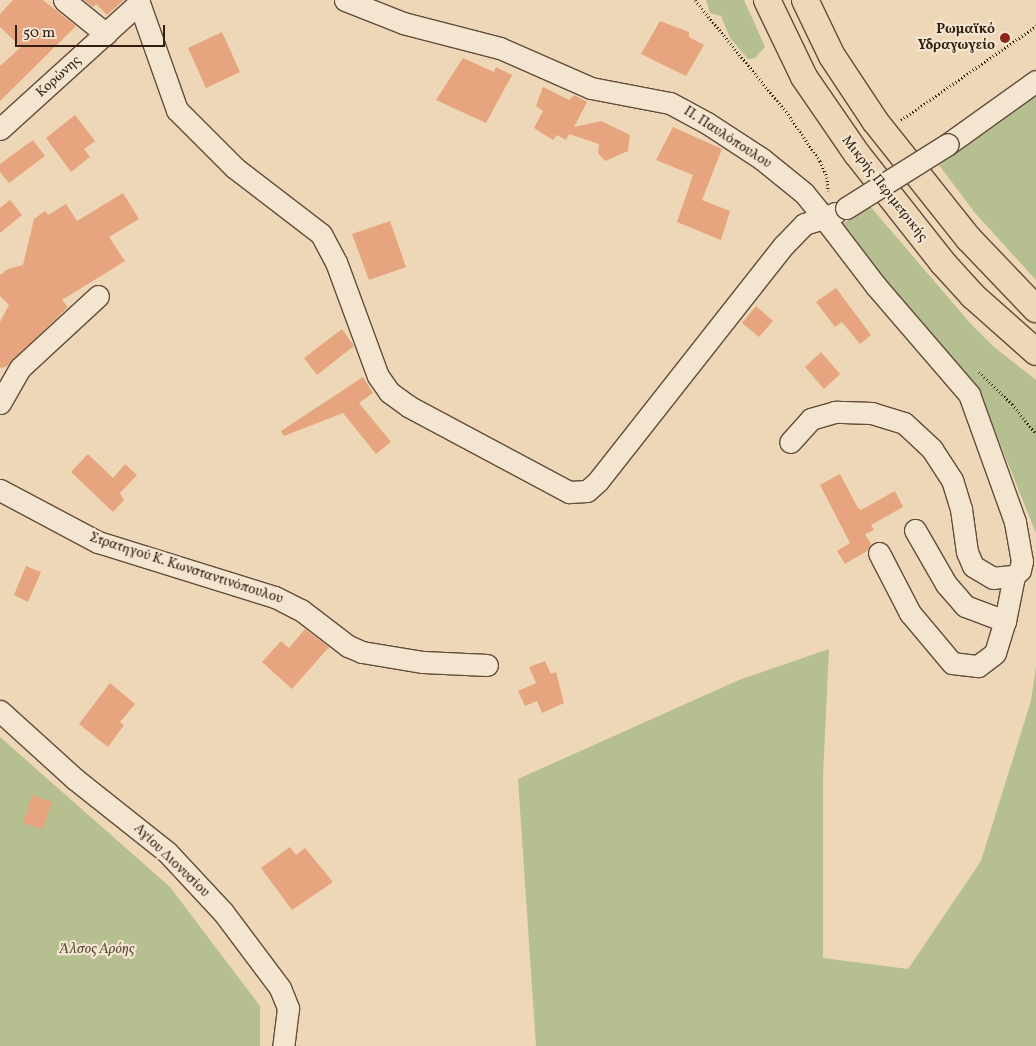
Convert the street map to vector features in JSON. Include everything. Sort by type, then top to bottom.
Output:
[{"type":"main road","name":"Μικρής Περιμετρικής","points":[[767,0],[804,77],[852,148],[943,263],[973,296],[1036,352]]},
{"type":"main road","points":[[805,0],[840,69],[883,132],[968,239],[1036,309]]},
{"type":"street","points":[[64,0],[106,34]]},
{"type":"street","name":"Π. Παυλόπουλου","points":[[345,0],[403,23],[500,48],[591,88],[670,104],[707,123],[770,165],[804,193],[876,286],[969,394],[989,443],[1018,532],[1022,561],[1014,576],[1005,621],[995,653],[978,666],[952,663],[910,613],[879,553]]},
{"type":"street","points":[[139,2],[177,110],[220,154],[313,226],[325,240],[374,369],[389,392],[408,406],[569,492],[580,494],[594,485],[784,245],[804,224],[824,218],[846,208],[948,144],[1036,81]]},
{"type":"street","name":"Κορώνης","points":[[0,129],[139,2]]},
{"type":"street","points":[[0,403],[20,368],[98,296]]},
{"type":"street","points":[[790,442],[811,419],[835,412],[872,413],[904,423],[932,449],[952,480],[961,509],[967,552],[973,566],[993,578],[1014,576]]},
{"type":"street","name":"Στρατηγού Κ. Κωνσταντινόπουλου","points":[[0,490],[98,542],[275,597],[301,610],[348,646],[362,652],[423,662],[487,665]]},
{"type":"street","points":[[915,530],[946,584],[965,606],[1005,621]]},
{"type":"street","name":"Αγίου Διονυσίου","points":[[0,710],[75,779],[160,846],[223,912],[280,988],[288,1008],[283,1046]]},
{"type":"path","points":[[695,0],[788,114],[827,177]]},
{"type":"path","points":[[883,132],[1036,26]]},
{"type":"green space","points":[[706,0],[744,0],[765,47],[755,58],[748,59],[730,38],[721,16],[710,13]]},
{"type":"green space","points":[[1036,96],[1036,280],[975,213],[939,165]]},
{"type":"green space","points":[[869,205],[970,323],[994,347],[1036,380],[1036,533],[980,394],[840,226]]},
{"type":"green space","points":[[829,649],[823,776],[823,958],[908,969],[981,861],[1031,701],[1036,666],[1036,1046],[536,1046],[518,779],[739,680]]},
{"type":"green space","name":"Άλσος Αρόης","points":[[0,737],[170,887],[260,1006],[260,1046],[0,1046]]},
{"type":"building","points":[[13,0],[43,0],[76,26],[0,101],[0,66],[21,47],[0,27],[0,14]]},
{"type":"building","points":[[84,0],[124,0],[107,15],[96,4],[93,7]]},
{"type":"building","points":[[660,21],[689,32],[689,37],[704,45],[686,76],[641,54]]},
{"type":"building","points":[[222,32],[240,72],[206,88],[188,48]]},
{"type":"building","points":[[463,58],[494,72],[496,67],[512,75],[486,123],[436,100]]},
{"type":"building","points":[[543,87],[569,100],[574,95],[587,102],[574,127],[601,121],[630,135],[628,151],[605,161],[598,153],[599,144],[569,134],[566,140],[557,135],[553,140],[534,128],[543,111],[536,106]]},
{"type":"building","points":[[75,115],[95,141],[84,149],[90,157],[71,172],[46,138]]},
{"type":"building","points":[[673,127],[722,149],[702,200],[730,211],[721,240],[677,222],[693,175],[656,160]]},
{"type":"building","points":[[33,140],[45,156],[9,183],[0,172],[0,164]]},
{"type":"building","points":[[123,193],[139,219],[109,237],[125,261],[62,300],[68,307],[6,367],[0,368],[0,322],[9,305],[0,296],[0,275],[8,269],[23,265],[34,219],[45,211],[48,215],[66,204],[77,221]]},
{"type":"building","points":[[10,200],[22,215],[0,233],[0,208]]},
{"type":"building","points":[[390,221],[406,267],[369,280],[352,234]]},
{"type":"building","points":[[836,288],[871,335],[860,344],[842,322],[835,327],[816,302]]},
{"type":"building","points":[[756,306],[773,321],[759,337],[742,323]]},
{"type":"building","points":[[342,329],[354,346],[317,375],[304,358]]},
{"type":"building","points":[[821,352],[840,374],[824,389],[805,367]]},
{"type":"building","points":[[363,377],[373,393],[359,403],[391,442],[376,454],[343,413],[284,436],[281,431]]},
{"type":"building","points":[[88,454],[113,478],[125,464],[137,475],[120,493],[124,500],[113,512],[71,472]]},
{"type":"building","points":[[840,474],[858,508],[861,510],[895,491],[903,507],[871,525],[874,530],[865,534],[871,544],[867,551],[845,564],[837,551],[850,543],[820,485]]},
{"type":"building","points":[[26,566],[41,572],[28,602],[14,595]]},
{"type":"building","points":[[305,629],[329,647],[292,689],[262,662],[281,641],[289,648]]},
{"type":"building","points":[[545,661],[551,674],[556,672],[564,703],[542,713],[537,701],[525,706],[518,691],[536,683],[529,667]]},
{"type":"building","points":[[110,683],[135,704],[120,722],[124,725],[108,747],[79,724]]},
{"type":"building","points":[[32,795],[52,802],[43,829],[23,823]]},
{"type":"building","points":[[290,847],[296,855],[305,848],[333,882],[292,910],[261,868]]},
{"type":"place","name":"Ρωμαϊκό Υδραγωγείο","points":[[1005,38]]}]
